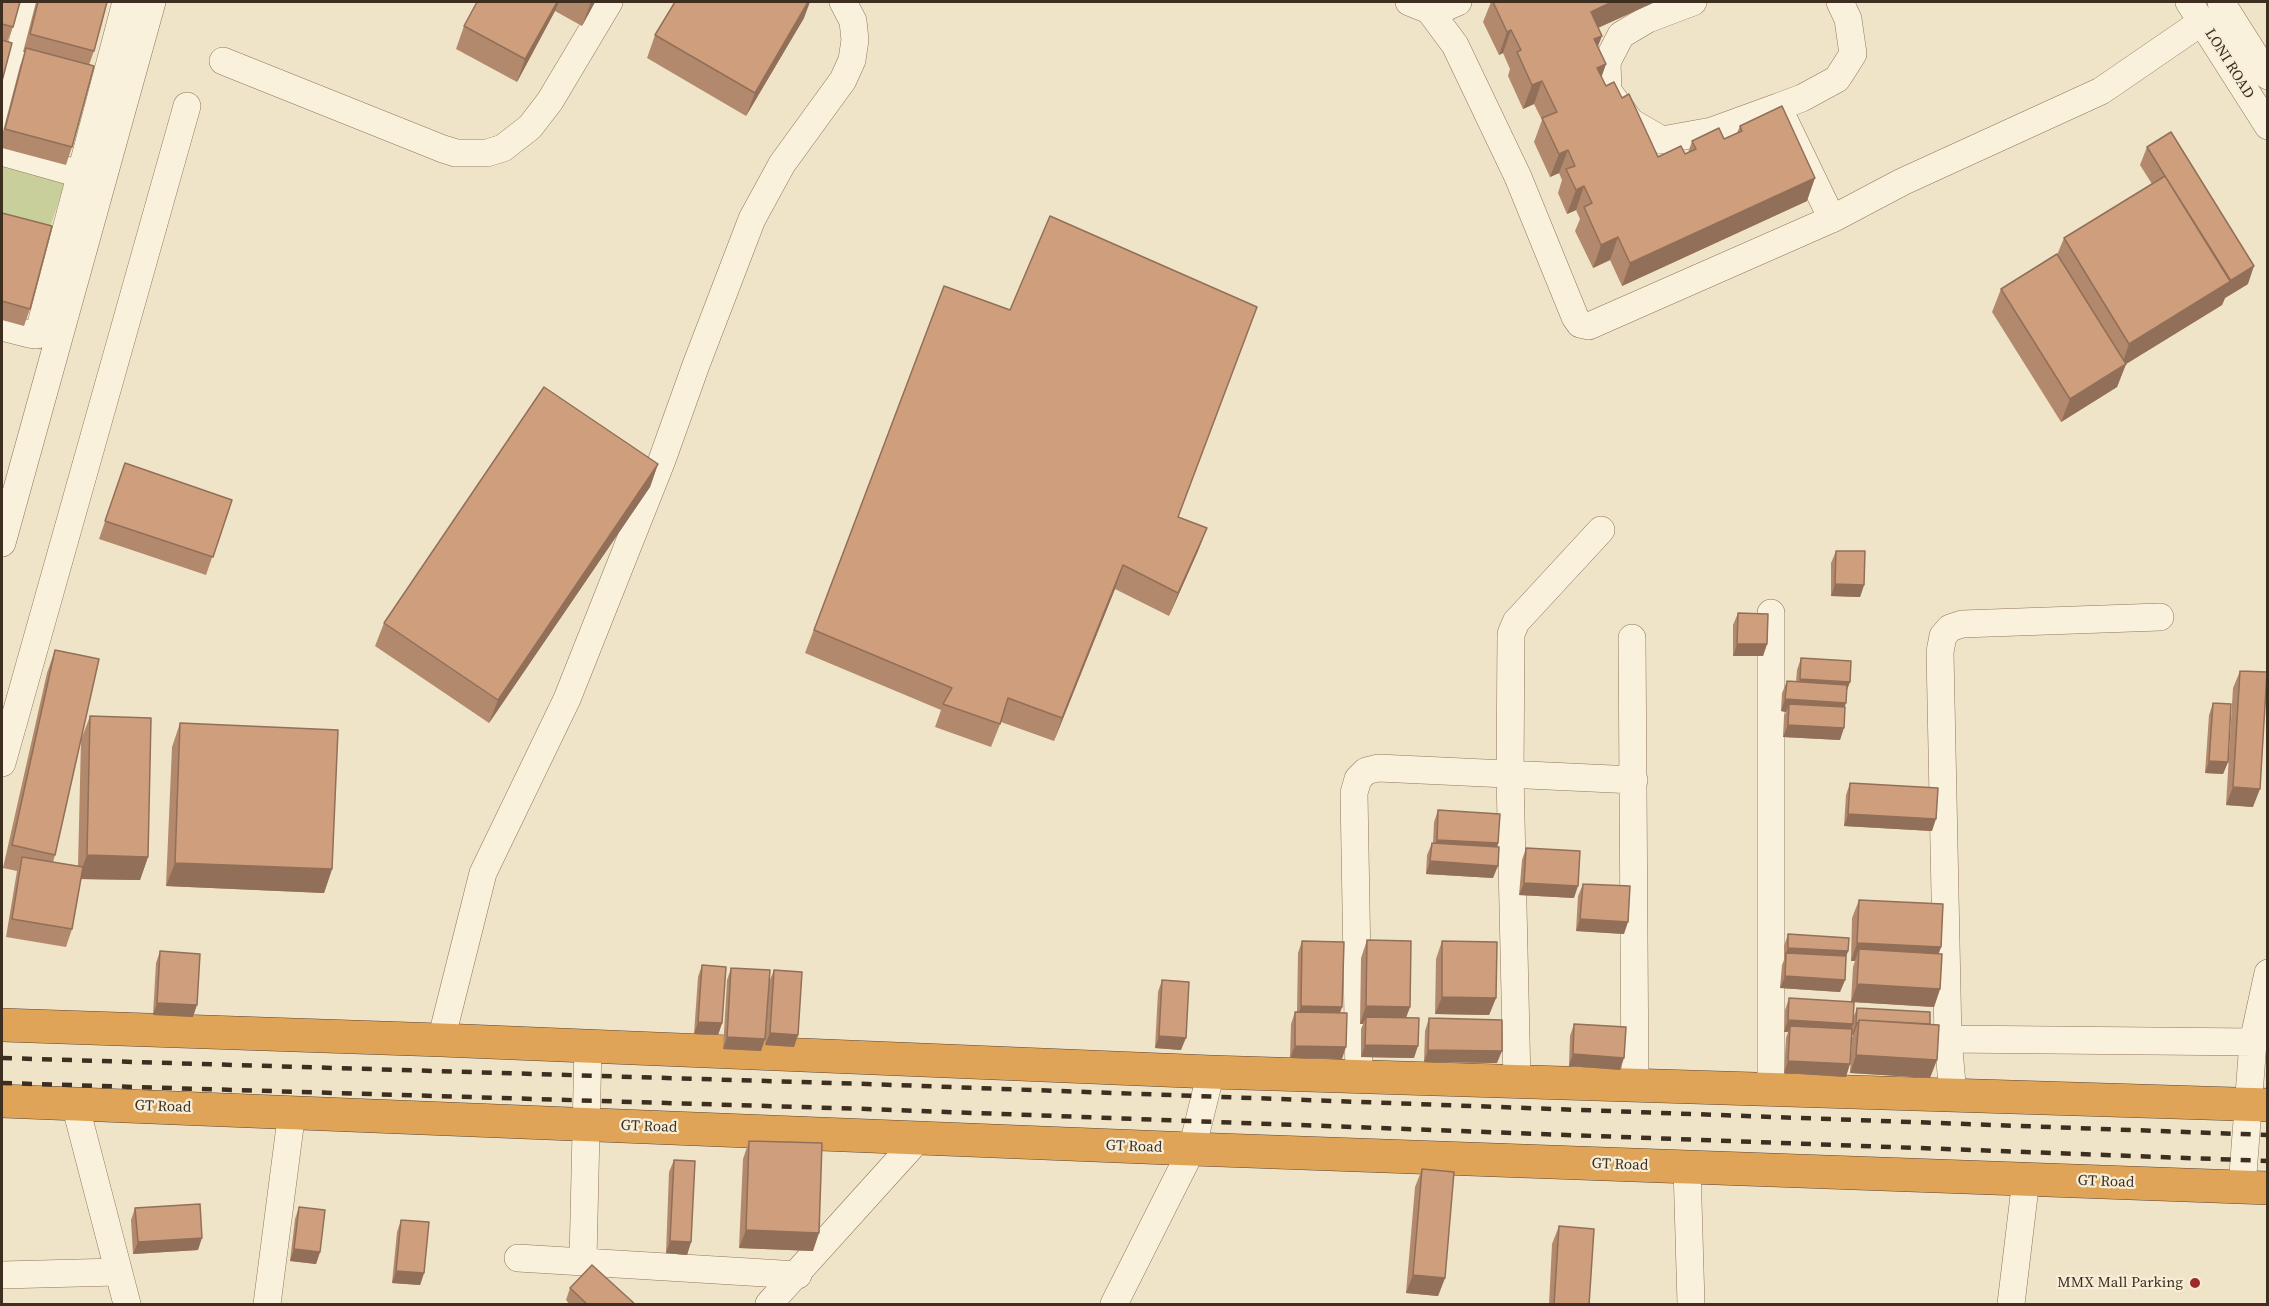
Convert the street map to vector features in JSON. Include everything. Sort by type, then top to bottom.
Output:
[{"type":"highway","points":[[2,1025],[441,1040],[1211,1072],[2257,1105]]},
{"type":"highway","name":"GT Road","points":[[2,1101],[1192,1149],[2255,1187]]},
{"type":"street","points":[[2,119],[33,2]]},
{"type":"street","points":[[2,327],[37,334],[53,235],[80,174],[95,76],[126,2]]},
{"type":"street","points":[[2,543],[152,2]]},
{"type":"street","points":[[222,62],[442,149],[456,153],[487,153],[503,148],[530,127],[550,101],[609,2]]},
{"type":"street","points":[[441,1040],[483,873],[567,699],[662,460],[752,219],[778,171],[843,80],[852,60],[855,40],[853,21],[843,2]]},
{"type":"street","points":[[1419,6],[1442,9],[1458,2]]},
{"type":"street","points":[[1693,2],[1648,19],[1621,35],[1606,62],[1608,91],[1631,122],[1662,140],[1712,131],[1802,98],[1837,79],[1853,54],[1848,20],[1840,2]]},
{"type":"street","name":"LONI ROAD","points":[[2221,2],[2268,76]]},
{"type":"street","points":[[1419,6],[1455,45],[1518,177],[1575,317],[1580,324],[1588,326],[1832,219],[1902,182],[2102,91],[2196,11]]},
{"type":"street","name":"LONI ROAD","points":[[2196,11],[2268,126]]},
{"type":"street","points":[[2,763],[187,106]]},
{"type":"street","points":[[1778,107],[1832,219]]},
{"type":"street","points":[[2,152],[80,174]]},
{"type":"street","points":[[1517,1082],[1509,652],[1514,628],[1520,617],[1601,530]]},
{"type":"street","points":[[1771,613],[1771,1089]]},
{"type":"street","points":[[1953,1095],[1948,1038],[1940,652],[1943,636],[1950,627],[1962,624],[2160,617]]},
{"type":"street","points":[[1632,638],[1635,1086]]},
{"type":"street","points":[[1359,1077],[1354,793],[1358,779],[1366,771],[1378,768],[1634,780]]},
{"type":"street","points":[[2255,1187],[2257,1105],[2253,1042],[2268,973]]},
{"type":"street","points":[[1948,1038],[2253,1042]]},
{"type":"street","points":[[583,1260],[588,1124],[588,1046]]},
{"type":"street","points":[[1114,1305],[1192,1149],[1211,1072]]},
{"type":"street","points":[[75,1104],[117,1272],[128,1305]]},
{"type":"street","points":[[267,1305],[292,1112]]},
{"type":"street","points":[[769,1305],[919,1138]]},
{"type":"street","points":[[1687,1167],[1691,1305]]},
{"type":"street","points":[[2011,1305],[2026,1179]]},
{"type":"street","points":[[518,1258],[583,1260],[798,1275]]},
{"type":"street","points":[[2,1275],[117,1272]]},
{"type":"green space","points":[[2,155],[68,173],[49,231],[2,217]]},
{"type":"building","points":[[2,2],[20,2],[13,27],[2,24]]},
{"type":"building","points":[[38,2],[107,2],[94,51],[30,34]]},
{"type":"building","points":[[477,2],[557,2],[525,59],[464,26]]},
{"type":"building","points":[[675,2],[808,2],[755,93],[655,35]]},
{"type":"building","points":[[1493,2],[1612,2],[1591,12],[1602,36],[1594,39],[1606,64],[1597,68],[1606,86],[1614,82],[1622,98],[1629,94],[1658,157],[1681,146],[1685,154],[1696,149],[1692,141],[1719,128],[1724,139],[1742,131],[1740,126],[1782,106],[1815,178],[1630,263],[1618,237],[1601,245],[1584,207],[1592,203],[1584,186],[1576,190],[1566,169],[1575,166],[1568,150],[1559,154],[1542,118],[1557,112],[1542,81],[1532,85],[1517,52],[1521,50],[1511,30],[1507,32]]},
{"type":"building","points":[[2,40],[12,43],[2,81]]},
{"type":"building","points":[[26,48],[94,66],[72,147],[5,129]]},
{"type":"building","points":[[2171,132],[2254,266],[2230,281],[2147,147]]},
{"type":"building","points":[[2165,176],[2231,281],[2129,344],[2064,238]]},
{"type":"building","points":[[2,213],[52,226],[30,309],[2,301]]},
{"type":"building","points":[[1050,216],[1257,307],[1178,517],[1207,528],[1178,593],[1123,565],[1062,718],[1008,698],[1000,724],[943,704],[952,688],[814,630],[944,286],[1010,310]]},
{"type":"building","points":[[2057,254],[2126,364],[2070,399],[2001,289]]},
{"type":"building","points":[[544,387],[658,464],[498,700],[384,623]]},
{"type":"building","points":[[125,463],[232,500],[213,557],[105,521]]},
{"type":"building","points":[[1836,551],[1865,551],[1864,585],[1835,584]]},
{"type":"building","points":[[1738,613],[1768,614],[1767,644],[1737,644]]},
{"type":"building","points":[[55,650],[99,659],[55,855],[12,845]]},
{"type":"building","points":[[1801,658],[1851,661],[1850,682],[1800,679]]},
{"type":"building","points":[[2240,671],[2267,672],[2260,789],[2233,787]]},
{"type":"building","points":[[1787,681],[1847,685],[1846,703],[1785,699]]},
{"type":"building","points":[[2213,703],[2231,704],[2228,762],[2209,761]]},
{"type":"building","points":[[1789,704],[1845,707],[1844,728],[1788,725]]},
{"type":"building","points":[[90,716],[151,718],[148,857],[87,855]]},
{"type":"building","points":[[180,723],[338,730],[332,869],[175,863]]},
{"type":"building","points":[[1850,783],[1938,788],[1936,819],[1848,814]]},
{"type":"building","points":[[1438,810],[1500,814],[1498,843],[1437,840]]},
{"type":"building","points":[[1432,843],[1499,847],[1498,866],[1430,861]]},
{"type":"building","points":[[1526,848],[1580,851],[1578,886],[1524,883]]},
{"type":"building","points":[[22,857],[83,867],[72,929],[12,919]]},
{"type":"building","points":[[1583,884],[1630,886],[1628,922],[1580,919]]},
{"type":"building","points":[[1859,900],[1943,904],[1941,947],[1857,943]]},
{"type":"building","points":[[1788,934],[1849,938],[1848,951],[1788,948]]},
{"type":"building","points":[[1367,940],[1411,941],[1410,1007],[1366,1006]]},
{"type":"building","points":[[1302,941],[1344,942],[1342,1007],[1301,1006]]},
{"type":"building","points":[[1442,941],[1497,942],[1496,998],[1442,997]]},
{"type":"building","points":[[1859,949],[1942,954],[1940,989],[1857,984]]},
{"type":"building","points":[[160,951],[200,954],[197,1005],[157,1003]]},
{"type":"building","points":[[1786,953],[1846,956],[1845,980],[1785,976]]},
{"type":"building","points":[[702,965],[726,967],[722,1023],[698,1022]]},
{"type":"building","points":[[731,968],[770,970],[765,1039],[727,1037]]},
{"type":"building","points":[[774,970],[802,972],[798,1035],[770,1033]]},
{"type":"building","points":[[1162,980],[1189,982],[1186,1038],[1159,1036]]},
{"type":"building","points":[[1789,998],[1854,1002],[1853,1024],[1788,1020]]},
{"type":"building","points":[[1857,1008],[1930,1012],[1930,1024],[1859,1020],[1856,1023]]},
{"type":"building","points":[[1295,1012],[1347,1013],[1346,1047],[1295,1046]]},
{"type":"building","points":[[1366,1017],[1419,1018],[1418,1046],[1365,1045]]},
{"type":"building","points":[[1429,1018],[1502,1020],[1502,1051],[1428,1050]]},
{"type":"building","points":[[1859,1020],[1939,1025],[1937,1060],[1856,1055]]},
{"type":"building","points":[[1574,1024],[1626,1027],[1624,1058],[1573,1054]]},
{"type":"building","points":[[1790,1026],[1852,1029],[1850,1064],[1788,1061]]},
{"type":"building","points":[[749,1141],[822,1143],[819,1233],[746,1230]]},
{"type":"building","points":[[674,1160],[695,1161],[691,1242],[670,1241]]},
{"type":"building","points":[[1422,1169],[1454,1172],[1445,1278],[1413,1275]]},
{"type":"building","points":[[200,1204],[202,1238],[138,1242],[135,1208]]},
{"type":"building","points":[[299,1207],[325,1210],[320,1252],[294,1249]]},
{"type":"building","points":[[401,1220],[429,1222],[424,1273],[396,1271]]},
{"type":"building","points":[[1559,1226],[1594,1229],[1589,1305],[1554,1305]]},
{"type":"building","points":[[592,1265],[636,1305],[588,1305],[570,1288]]},
{"type":"railway","points":[[2,1058],[867,1084],[2268,1135]]},
{"type":"railway","points":[[2,1083],[867,1109],[2268,1161]]},
{"type":"place","name":"MMX Mall Parking","points":[[2195,1283]]}]
